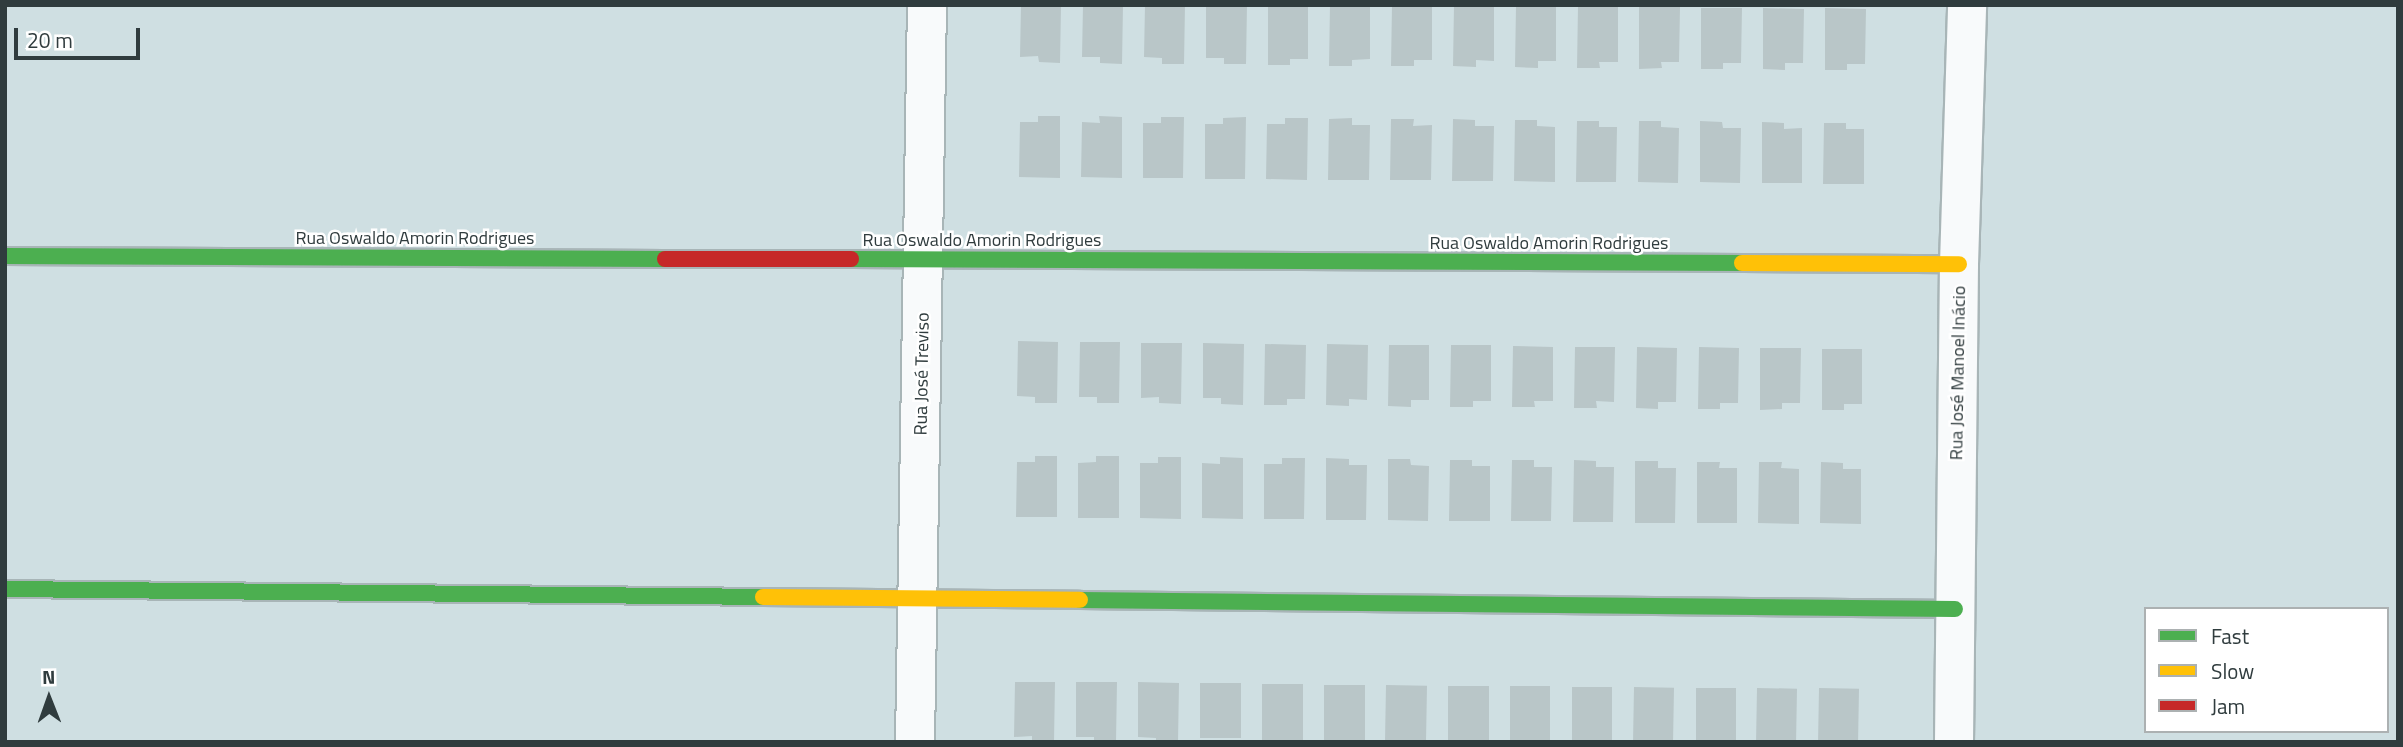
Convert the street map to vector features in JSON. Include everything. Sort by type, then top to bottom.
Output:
[{"type":"street","name":"Rua José Treviso","points":[[915,742],[927,5]]},
{"type":"street","name":"Rua José Manoel Inácio","points":[[1954,742],[1959,264],[1968,5]]},
{"type":"street","name":"Rua Oswaldo Amorin Rodrigues","points":[[5,256],[1959,264]]},
{"type":"street","points":[[5,589],[1955,609]]},
{"type":"building","points":[[1021,5],[1061,5],[1060,63],[1039,62],[1038,56],[1020,57]]},
{"type":"building","points":[[1083,5],[1123,5],[1122,64],[1100,63],[1100,57],[1082,57]]},
{"type":"building","points":[[1145,5],[1185,5],[1184,64],[1162,64],[1162,58],[1144,57]]},
{"type":"building","points":[[1206,5],[1247,5],[1246,64],[1224,64],[1224,58],[1206,58]]},
{"type":"building","points":[[1268,5],[1308,5],[1308,59],[1290,59],[1290,65],[1268,65]]},
{"type":"building","points":[[1330,5],[1370,5],[1370,59],[1352,60],[1352,66],[1329,66]]},
{"type":"building","points":[[1392,5],[1432,5],[1432,60],[1414,60],[1414,66],[1391,66]]},
{"type":"building","points":[[1454,5],[1494,6],[1494,61],[1476,60],[1476,67],[1453,66]]},
{"type":"building","points":[[1516,6],[1556,6],[1556,61],[1538,61],[1538,68],[1515,67]]},
{"type":"building","points":[[1578,6],[1618,7],[1618,62],[1599,62],[1600,68],[1577,68]]},
{"type":"building","points":[[1639,7],[1680,7],[1679,62],[1661,62],[1662,68],[1639,69]]},
{"type":"building","points":[[1701,8],[1742,8],[1741,63],[1723,63],[1723,69],[1701,69]]},
{"type":"building","points":[[1763,8],[1804,9],[1803,63],[1785,63],[1785,70],[1763,69]]},
{"type":"building","points":[[1825,8],[1866,9],[1865,64],[1847,64],[1847,70],[1825,70]]},
{"type":"building","points":[[1038,116],[1060,116],[1060,178],[1019,177],[1020,122],[1038,122]]},
{"type":"building","points":[[1099,116],[1122,117],[1122,178],[1081,177],[1082,122],[1100,123]]},
{"type":"building","points":[[1161,117],[1184,117],[1183,178],[1143,178],[1143,123],[1161,123]]},
{"type":"building","points":[[1246,117],[1245,179],[1205,179],[1205,124],[1223,124],[1223,118]]},
{"type":"building","points":[[1285,118],[1308,118],[1307,180],[1266,179],[1267,124],[1285,124]]},
{"type":"building","points":[[1352,118],[1352,125],[1370,125],[1369,180],[1328,180],[1329,119]]},
{"type":"building","points":[[1391,119],[1414,119],[1413,126],[1432,125],[1431,180],[1390,180]]},
{"type":"building","points":[[1453,119],[1475,120],[1475,126],[1494,126],[1493,181],[1452,181]]},
{"type":"building","points":[[1515,120],[1537,120],[1537,126],[1555,127],[1555,182],[1514,181]]},
{"type":"building","points":[[1577,121],[1599,121],[1599,127],[1617,127],[1616,182],[1576,182]]},
{"type":"building","points":[[1639,121],[1661,121],[1661,127],[1679,128],[1678,183],[1638,182]]},
{"type":"building","points":[[1700,121],[1722,122],[1723,128],[1741,128],[1740,183],[1700,182]]},
{"type":"building","points":[[1762,122],[1784,123],[1784,129],[1802,128],[1802,183],[1762,183]]},
{"type":"building","points":[[1824,123],[1846,123],[1846,129],[1864,129],[1864,184],[1823,184]]},
{"type":"building","points":[[1018,341],[1058,342],[1057,403],[1035,403],[1035,397],[1017,396]]},
{"type":"building","points":[[1080,342],[1120,342],[1119,403],[1097,403],[1097,397],[1079,397]]},
{"type":"building","points":[[1141,343],[1182,343],[1181,404],[1159,403],[1159,397],[1141,398]]},
{"type":"building","points":[[1203,343],[1244,344],[1243,405],[1221,404],[1221,398],[1203,398]]},
{"type":"building","points":[[1265,344],[1306,345],[1305,399],[1287,399],[1287,405],[1264,405]]},
{"type":"building","points":[[1327,344],[1368,345],[1367,400],[1349,399],[1349,406],[1326,405]]},
{"type":"building","points":[[1389,345],[1429,345],[1429,400],[1411,400],[1411,407],[1388,406]]},
{"type":"building","points":[[1451,345],[1491,345],[1491,401],[1473,401],[1473,407],[1450,407]]},
{"type":"building","points":[[1513,346],[1553,347],[1553,401],[1534,401],[1535,407],[1512,407]]},
{"type":"building","points":[[1575,347],[1615,347],[1614,402],[1596,401],[1597,408],[1574,408]]},
{"type":"building","points":[[1637,347],[1677,348],[1676,402],[1658,402],[1658,409],[1636,408]]},
{"type":"building","points":[[1699,347],[1739,348],[1738,403],[1720,403],[1720,409],[1698,409]]},
{"type":"building","points":[[1760,348],[1801,348],[1800,403],[1782,403],[1782,409],[1760,410]]},
{"type":"building","points":[[1822,349],[1862,349],[1862,404],[1844,404],[1844,410],[1822,410]]},
{"type":"building","points":[[1035,456],[1057,456],[1057,517],[1016,517],[1017,462],[1035,462]]},
{"type":"building","points":[[1096,456],[1119,456],[1119,518],[1078,518],[1078,463],[1096,462]]},
{"type":"building","points":[[1158,457],[1181,457],[1181,519],[1140,518],[1140,463],[1158,463]]},
{"type":"building","points":[[1220,457],[1243,458],[1243,519],[1202,518],[1202,463],[1220,464]]},
{"type":"building","points":[[1282,458],[1305,458],[1304,519],[1264,519],[1264,464],[1282,464]]},
{"type":"building","points":[[1326,458],[1349,459],[1349,465],[1367,465],[1366,520],[1326,520]]},
{"type":"building","points":[[1388,459],[1410,459],[1411,465],[1429,466],[1428,521],[1388,520]]},
{"type":"building","points":[[1450,460],[1472,460],[1472,466],[1490,466],[1490,521],[1449,521]]},
{"type":"building","points":[[1512,460],[1534,460],[1534,467],[1552,467],[1551,521],[1511,521]]},
{"type":"building","points":[[1574,460],[1596,461],[1596,467],[1614,467],[1613,522],[1573,522]]},
{"type":"building","points":[[1635,461],[1658,461],[1658,468],[1676,468],[1675,523],[1635,523]]},
{"type":"building","points":[[1697,462],[1720,462],[1719,468],[1737,468],[1737,523],[1697,523]]},
{"type":"building","points":[[1759,462],[1782,462],[1781,468],[1799,469],[1799,524],[1758,523]]},
{"type":"building","points":[[1821,462],[1843,463],[1843,469],[1861,469],[1861,524],[1820,523]]},
{"type":"building","points":[[1015,682],[1055,682],[1054,742],[1032,742],[1032,736],[1014,737]]},
{"type":"building","points":[[1076,682],[1117,682],[1116,742],[1094,742],[1094,737],[1076,737]]},
{"type":"building","points":[[1138,682],[1179,683],[1178,742],[1156,742],[1156,738],[1138,737]]},
{"type":"building","points":[[1200,683],[1241,683],[1241,738],[1200,738]]},
{"type":"building","points":[[1262,684],[1303,684],[1303,742],[1262,742]]},
{"type":"building","points":[[1324,685],[1365,685],[1365,742],[1324,742]]},
{"type":"building","points":[[1386,685],[1427,686],[1426,742],[1385,742]]},
{"type":"building","points":[[1448,686],[1489,686],[1489,742],[1448,742]]},
{"type":"building","points":[[1510,686],[1550,686],[1550,742],[1510,742]]},
{"type":"building","points":[[1572,687],[1612,687],[1612,742],[1572,742]]},
{"type":"building","points":[[1634,687],[1674,688],[1673,742],[1633,742]]},
{"type":"building","points":[[1696,688],[1736,688],[1736,742],[1696,742]]},
{"type":"building","points":[[1757,688],[1797,689],[1796,742],[1756,742]]},
{"type":"building","points":[[1819,688],[1859,689],[1858,742],[1818,742]]},
{"type":"traffic: fast","points":[[5,256],[665,259]]},
{"type":"traffic: fast","points":[[851,259],[1742,263]]},
{"type":"traffic: fast","points":[[5,589],[763,597]]},
{"type":"traffic: fast","points":[[1080,600],[1955,609]]},
{"type":"traffic: slow","points":[[1742,263],[1959,264]]},
{"type":"traffic: slow","points":[[763,597],[1080,600]]},
{"type":"traffic: jam","points":[[665,259],[851,259]]}]
